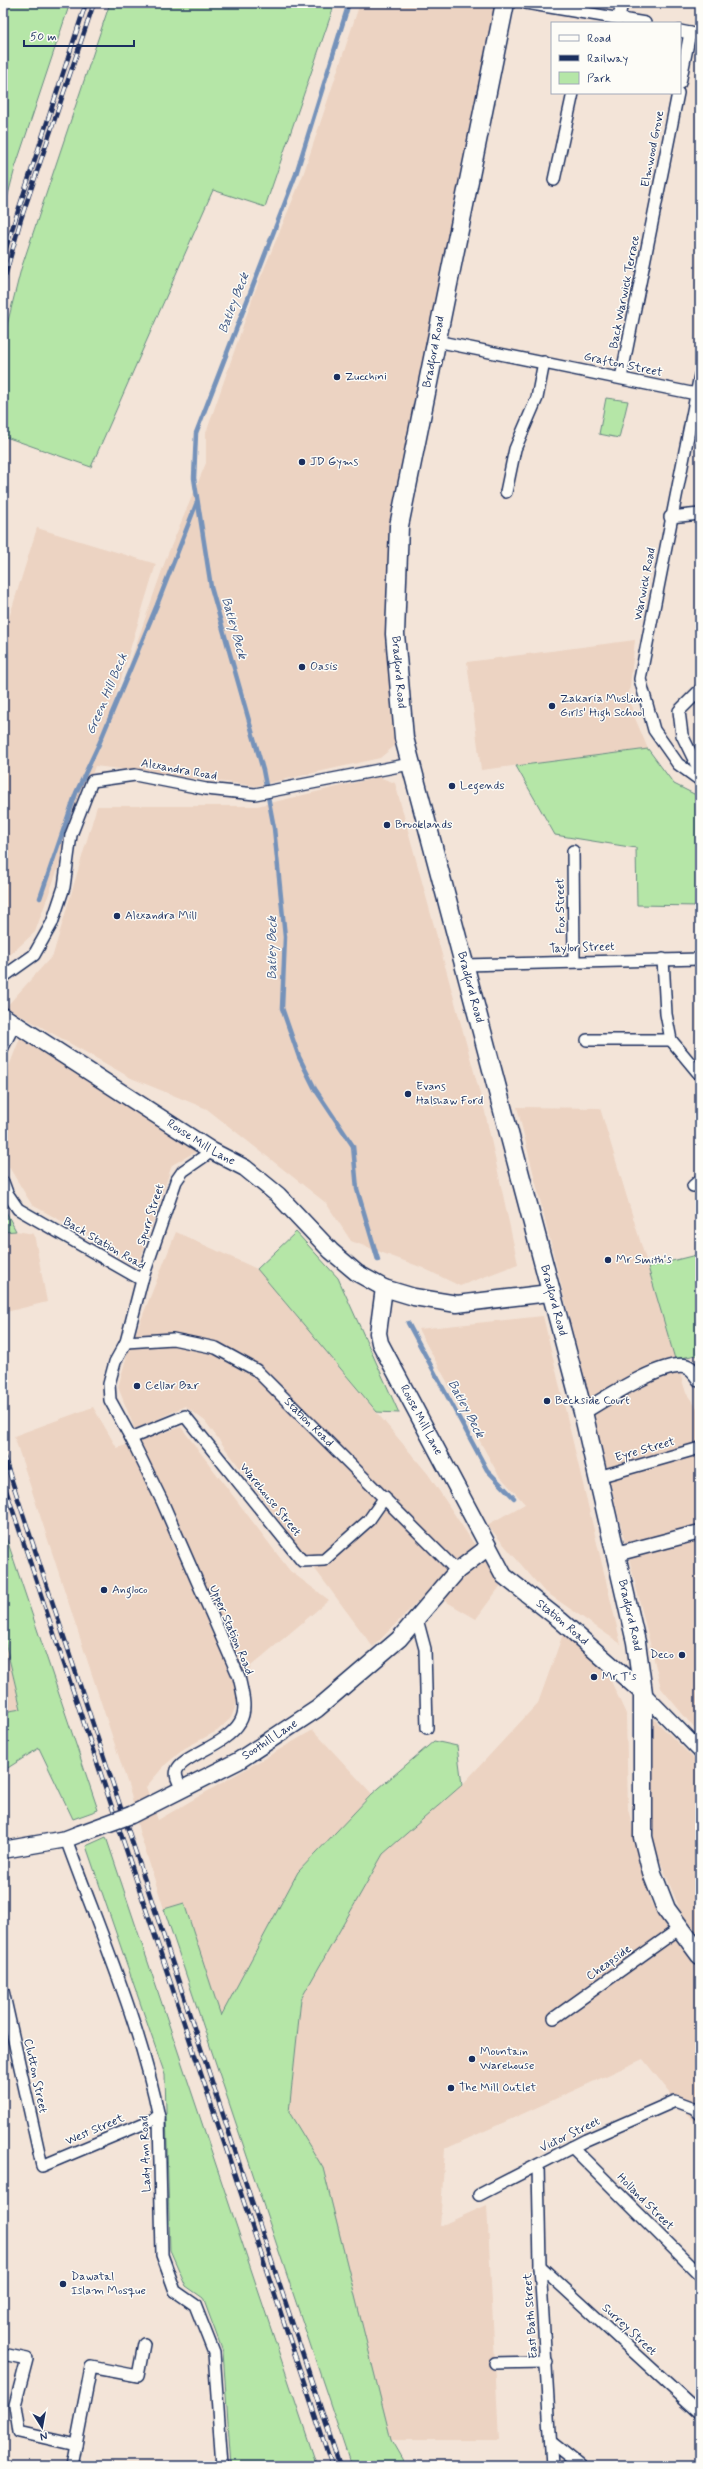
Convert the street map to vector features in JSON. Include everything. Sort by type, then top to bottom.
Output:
[{"type":"main road","name":"Bradford Road","points":[[505,3],[436,341],[398,542],[395,634],[404,738],[549,1293],[582,1412],[636,1642],[643,1693],[643,1837],[652,1873],[666,1909],[700,1955]]},
{"type":"main road","name":"Rouse Mill Lane","points":[[9,1019],[212,1151],[245,1168],[278,1195],[331,1251],[357,1273],[384,1288],[414,1297],[457,1304],[549,1293]]},
{"type":"main road","name":"Rouse Mill Lane","points":[[384,1288],[378,1333],[380,1344],[487,1548]]},
{"type":"main road","name":"Soothill Lane","points":[[3,1850],[73,1836],[132,1815],[238,1761],[317,1709],[399,1639],[457,1571],[487,1548]]},
{"type":"main road","name":"Station Road","points":[[487,1548],[504,1576],[560,1620],[643,1693]]},
{"type":"street","points":[[526,3],[590,19],[619,17],[641,22]]},
{"type":"street","points":[[619,17],[622,3]]},
{"type":"street","points":[[681,78],[690,33]]},
{"type":"street","points":[[554,180],[573,94]]},
{"type":"street","name":"Elmwood Grove","points":[[654,211],[678,94]]},
{"type":"street","name":"Back Warwick Terrace","points":[[621,378],[654,211]]},
{"type":"street","name":"Grafton Street","points":[[436,341],[696,394]]},
{"type":"street","points":[[506,492],[515,449],[537,398],[544,362]]},
{"type":"street","name":"Warwick Road","points":[[700,375],[670,517],[640,679],[654,730],[678,764],[700,780]]},
{"type":"street","points":[[670,517],[696,516],[700,514]]},
{"type":"street","points":[[700,690],[680,711],[682,735],[700,772]]},
{"type":"street","name":"Alexandra Road","points":[[3,977],[34,955],[52,923],[64,887],[72,835],[92,781],[135,775],[206,789],[255,794],[276,792],[410,764]]},
{"type":"street","name":"Fox Street","points":[[573,851],[574,961]]},
{"type":"street","points":[[663,959],[666,1014],[671,1040],[699,1073]]},
{"type":"street","name":"Taylor Street","points":[[464,964],[700,959]]},
{"type":"street","points":[[3,1047],[9,1019]]},
{"type":"street","points":[[587,1040],[671,1040]]},
{"type":"street","name":"Spurr Street","points":[[142,1280],[176,1181],[183,1172],[212,1151]]},
{"type":"street","name":"Back Station Road","points":[[3,1182],[7,1193],[18,1209],[142,1280],[126,1342],[115,1362],[109,1384],[109,1392],[112,1405],[131,1438],[162,1501]]},
{"type":"street","name":"Station Road","points":[[126,1342],[174,1340],[216,1348],[256,1370],[385,1497],[457,1571]]},
{"type":"street","points":[[582,1412],[652,1373],[684,1366],[694,1371],[700,1380]]},
{"type":"street","name":"Warehouse Street","points":[[131,1438],[185,1416],[302,1561],[324,1560],[369,1520],[385,1497]]},
{"type":"street","name":"Eyre Street","points":[[598,1477],[700,1448]]},
{"type":"street","name":"Upper Station Road","points":[[162,1501],[239,1677],[244,1700],[241,1721],[230,1734],[213,1748],[187,1760],[177,1770],[176,1778],[183,1790]]},
{"type":"street","points":[[616,1554],[700,1532]]},
{"type":"street","points":[[417,1619],[425,1648],[427,1728]]},
{"type":"street","points":[[643,1693],[700,1751]]},
{"type":"street","name":"Lady Ann Road","points":[[73,1836],[148,2073],[159,2117],[162,2255],[175,2291],[195,2304],[214,2353],[222,2466]]},
{"type":"street","name":"Cheapside","points":[[554,2018],[680,1928]]},
{"type":"street","name":"Clutton Street","points":[[3,1991],[42,2166]]},
{"type":"street","name":"Victor Street","points":[[479,2195],[572,2147],[675,2100],[694,2108],[700,2114]]},
{"type":"street","name":"West Street","points":[[42,2166],[159,2117]]},
{"type":"street","name":"Holland Street","points":[[572,2147],[700,2275]]},
{"type":"street","name":"East Bath Street","points":[[538,2165],[540,2266],[547,2362],[552,2466]]},
{"type":"street","name":"Surrey Street","points":[[540,2266],[700,2413]]},
{"type":"street","points":[[72,2466],[91,2367],[138,2376],[144,2344]]},
{"type":"street","points":[[3,2354],[27,2359],[15,2405],[19,2432],[76,2445]]},
{"type":"street","points":[[495,2363],[547,2362]]},
{"type":"street","points":[[551,2442],[581,2466]]},
{"type":"shaded area","points":[[360,3],[505,3],[426,395],[395,634],[404,738],[380,758],[256,786],[95,766],[35,932],[10,955],[3,946],[3,637],[37,528],[156,564],[99,751],[167,556],[206,463],[206,433],[255,291],[303,175]]},
{"type":"shaded area","name":"Zakaria Muslim Girls' High School","points":[[635,640],[629,695],[635,718],[648,749],[481,770],[467,662]]},
{"type":"shaded area","points":[[379,777],[395,783],[485,1112],[518,1264],[460,1286],[423,1268],[351,1241],[326,1203],[207,1109],[131,1078],[6,1007],[53,955],[97,806],[257,806]]},
{"type":"shaded area","points":[[20,1038],[199,1150],[172,1165],[139,1263],[32,1205],[9,1167],[4,1079]]},
{"type":"shaded area","points":[[517,1107],[600,1108],[686,1393],[700,1412],[700,1735],[661,1688]]},
{"type":"shaded area","points":[[16,1231],[34,1234],[47,1302],[6,1312],[3,1299],[3,1232]]},
{"type":"shaded area","points":[[176,1232],[257,1269],[428,1474],[501,1585],[476,1619],[428,1591],[373,1647],[205,1421],[185,1406],[135,1430],[118,1387],[127,1355]]},
{"type":"shaded area","points":[[543,1316],[621,1644],[543,1590],[487,1525],[525,1504],[498,1474],[418,1329]]},
{"type":"shaded area","points":[[93,1407],[117,1448],[181,1427],[290,1571],[329,1600],[251,1666],[231,1718],[217,1731],[185,1748],[165,1765],[146,1787],[158,1820],[313,1730],[372,1794],[298,1872],[221,2016],[184,1903],[164,1909],[139,1831],[131,1794],[14,1436]]},
{"type":"shaded area","points":[[3,1633],[21,1709],[3,1712]]},
{"type":"shaded area","points":[[563,1634],[605,1668],[626,1714],[628,1809],[651,1903],[700,1969],[700,2127],[687,2114],[643,2059],[445,2149],[440,2226],[487,2205],[499,2440],[391,2440],[323,2168],[289,2112],[301,1999],[383,1854],[462,1785],[538,1703]]},
{"type":"shaded area","points":[[649,1714],[700,1765],[700,1939],[683,1917],[654,1846]]},
{"type":"green space","points":[[3,3],[70,3],[15,168],[3,214]]},
{"type":"green space","points":[[110,3],[335,3],[265,207],[213,190],[91,467],[3,436],[3,341],[21,269]]},
{"type":"green space","points":[[606,398],[628,401],[619,438],[599,434]]},
{"type":"green space","points":[[648,749],[674,784],[700,797],[700,906],[637,905],[636,848],[555,835],[516,766]]},
{"type":"green space","points":[[3,1206],[16,1231],[3,1232]]},
{"type":"green space","points":[[296,1232],[338,1278],[399,1413],[377,1412],[257,1269]]},
{"type":"green space","points":[[700,1254],[700,1358],[697,1355],[675,1359],[648,1267]]},
{"type":"green space","points":[[3,1528],[98,1810],[73,1819],[39,1748],[3,1771],[3,1712],[21,1709],[3,1633]]},
{"type":"green space","points":[[434,1741],[457,1746],[462,1785],[383,1854],[301,1999],[289,2112],[323,2168],[391,2440],[406,2466],[351,2466],[164,1909],[184,1903],[221,2016],[298,1872],[372,1794]]},
{"type":"green space","points":[[106,1837],[317,2466],[231,2466],[223,2352],[203,2298],[186,2286],[170,2250],[165,2075],[86,1846]]},
{"type":"waterway","name":"Batley Beck","points":[[349,3],[296,174],[196,433],[194,478],[211,587],[263,770],[274,828],[285,937],[282,1008],[299,1057],[315,1089],[353,1146],[357,1189],[378,1260]]},
{"type":"waterway","name":"Green Hill Beck","points":[[40,898],[76,793],[99,744],[157,605],[197,502]]},
{"type":"waterway","name":"Batley Beck","points":[[408,1323],[487,1470],[514,1498]]},
{"type":"railway","points":[[3,257],[86,3]]},
{"type":"railway","points":[[3,284],[21,219],[94,3]]},
{"type":"railway","points":[[3,1454],[340,2466]]},
{"type":"railway","points":[[3,1481],[332,2466]]},
{"type":"place","name":"Zucchini","points":[[337,377]]},
{"type":"place","name":"JD Gyms","points":[[302,462]]},
{"type":"place","name":"Oasis","points":[[302,667]]},
{"type":"place","name":"Zakaria Muslim Girls' High School","points":[[552,706]]},
{"type":"place","name":"Legends","points":[[452,786]]},
{"type":"place","name":"Brooklands","points":[[387,825]]},
{"type":"place","name":"Alexandra Mill","points":[[117,916]]},
{"type":"place","name":"Evans Halshaw Ford","points":[[408,1094]]},
{"type":"place","name":"Mr Smith's","points":[[608,1260]]},
{"type":"place","name":"Cellar Bar","points":[[137,1386]]},
{"type":"place","name":"Beckside Court","points":[[547,1401]]},
{"type":"place","name":"Angloco","points":[[104,1590]]},
{"type":"place","name":"Deco","points":[[682,1655]]},
{"type":"place","name":"Mr T's","points":[[594,1677]]},
{"type":"place","name":"Mountain Warehouse","points":[[472,2059]]},
{"type":"place","name":"The Mill Outlet","points":[[451,2088]]},
{"type":"place","name":"Dawatal Islam Mosque","points":[[63,2284]]}]
